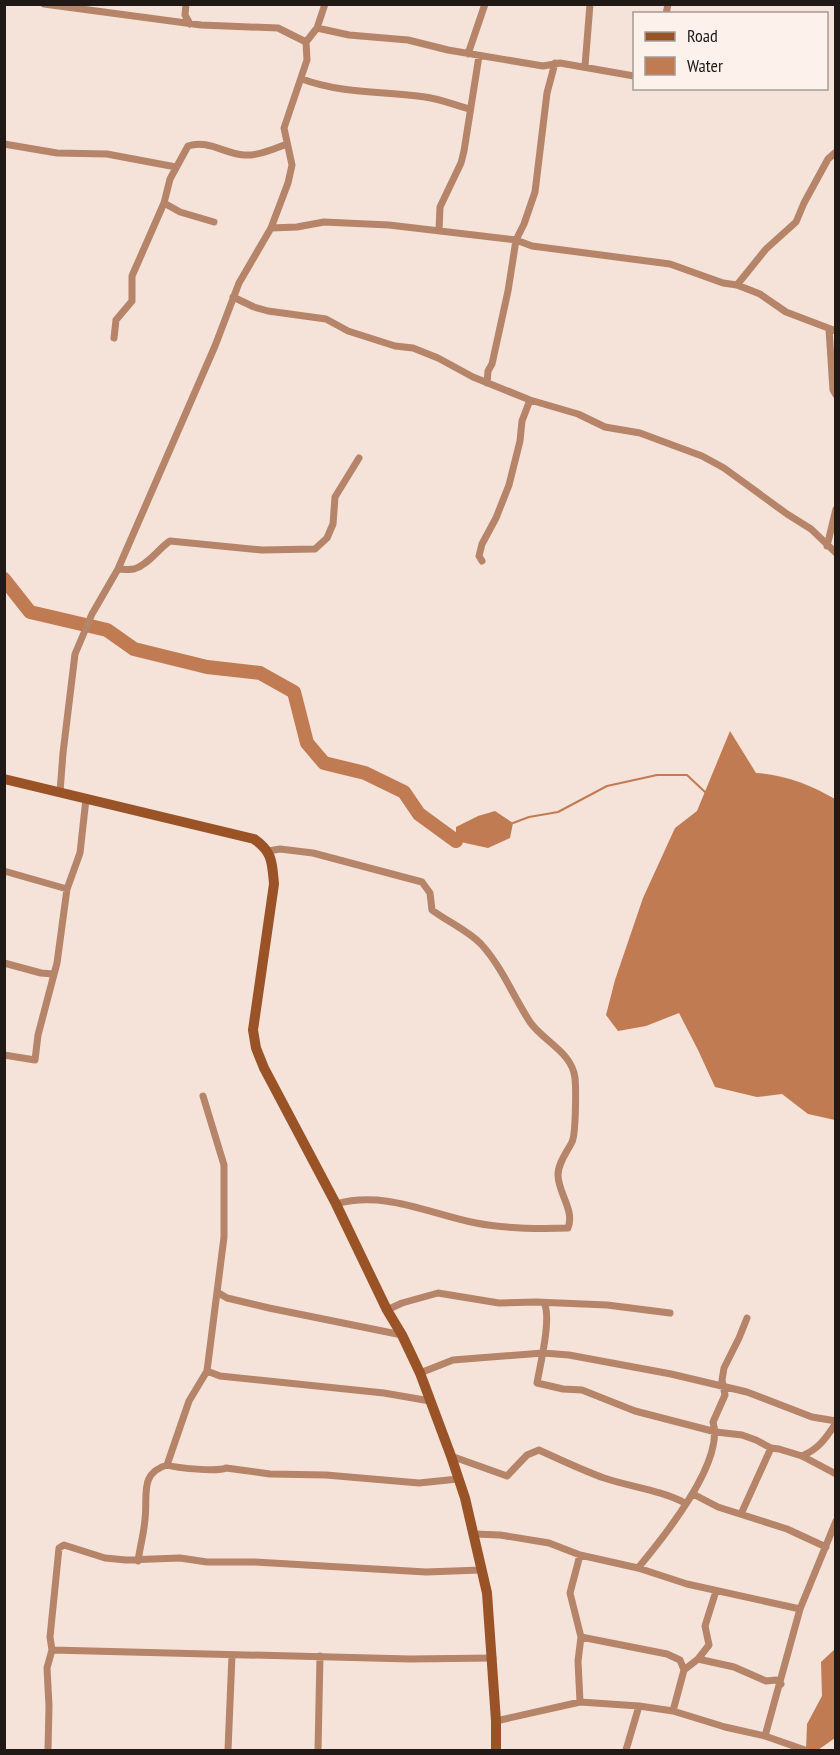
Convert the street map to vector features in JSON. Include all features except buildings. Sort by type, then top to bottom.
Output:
[{"type":"street","points":[[44,4],[189,24],[278,28],[306,42]]},
{"type":"street","points":[[186,4],[185,15],[189,24]]},
{"type":"street","points":[[60,792],[75,654],[92,614],[118,568],[215,346],[238,283],[271,228],[288,183],[292,165],[284,128],[307,60],[306,42],[317,28],[325,4]]},
{"type":"street","points":[[468,54],[485,4]]},
{"type":"street","points":[[585,66],[590,4]]},
{"type":"street","points":[[317,28],[349,35],[408,40],[468,54],[543,66],[555,63],[585,66],[633,76]]},
{"type":"street","points":[[439,231],[440,207],[462,163],[479,56]]},
{"type":"street","points":[[488,383],[488,371],[498,338],[516,240],[535,192],[547,93],[555,63]]},
{"type":"street","points":[[302,79],[315,84],[348,90],[427,97],[470,109]]},
{"type":"street","points":[[114,338],[116,320],[132,301],[132,276],[164,204],[170,179],[188,146],[196,143],[247,156],[286,144]]},
{"type":"street","points":[[4,144],[57,153],[107,154],[176,167]]},
{"type":"street","points":[[737,285],[766,249],[796,222],[828,159],[836,152]]},
{"type":"street","points":[[164,204],[180,212],[214,222]]},
{"type":"street","points":[[271,228],[297,227],[324,222],[389,225],[516,240],[532,246],[670,264],[760,294],[786,312],[832,330],[833,390],[836,395]]},
{"type":"street","points":[[233,297],[254,308],[326,320],[348,331],[395,346],[413,348],[530,400],[578,414],[605,427],[640,433],[702,456],[724,468],[811,529],[836,553]]},
{"type":"street","points":[[482,561],[479,556],[482,544],[496,518],[509,485],[520,441],[522,421],[530,400]]},
{"type":"street","points":[[118,568],[133,569],[148,561],[170,541],[262,550],[315,549],[327,538],[333,524],[335,497],[359,458]]},
{"type":"street","points":[[827,546],[836,509]]},
{"type":"street","points":[[4,779],[254,839],[268,851],[272,862],[274,884],[253,1030],[256,1048],[387,1310],[402,1335],[420,1373],[451,1456],[474,1534],[487,1593],[493,1658],[496,1750]]},
{"type":"street","points":[[4,1055],[35,1060],[38,1035],[57,963],[67,889],[80,853],[86,799]]},
{"type":"street","points":[[268,851],[280,849],[313,853],[422,882],[430,892],[432,910],[481,945],[499,968],[530,1022],[563,1054],[575,1076],[573,1141],[566,1150],[558,1173],[569,1214],[570,1221],[567,1228],[512,1228],[475,1223],[422,1207],[373,1200],[353,1199],[336,1204]]},
{"type":"street","points":[[4,871],[67,889]]},
{"type":"street","points":[[4,963],[53,974]]},
{"type":"street","points":[[167,1465],[189,1401],[207,1371],[224,1237],[224,1166],[203,1096]]},
{"type":"street","points":[[217,1292],[227,1298],[269,1308],[402,1335]]},
{"type":"street","points":[[387,1310],[402,1303],[438,1293],[499,1303],[607,1305],[670,1313]]},
{"type":"street","points":[[544,1304],[548,1309],[537,1383],[563,1389],[582,1389],[636,1411],[756,1440],[771,1448],[802,1456],[836,1474]]},
{"type":"street","points":[[638,1568],[693,1494],[711,1454],[716,1432],[713,1422],[725,1395],[722,1380],[724,1368],[747,1317]]},
{"type":"street","points":[[420,1373],[453,1360],[543,1353],[671,1374],[747,1392],[812,1417],[836,1422],[824,1442],[815,1451],[802,1456]]},
{"type":"street","points":[[207,1371],[220,1376],[384,1393],[430,1401]]},
{"type":"street","points":[[741,1514],[771,1448]]},
{"type":"street","points":[[451,1456],[507,1476],[527,1455],[539,1450],[603,1478],[647,1491],[668,1494],[685,1503]]},
{"type":"street","points":[[138,1561],[145,1523],[144,1500],[148,1480],[153,1471],[167,1465],[177,1468],[220,1471],[226,1468],[270,1474],[326,1475],[419,1483],[458,1479]]},
{"type":"street","points":[[693,1494],[718,1507],[787,1529],[826,1547]]},
{"type":"street","points":[[765,1736],[800,1609],[836,1521]]},
{"type":"street","points":[[474,1534],[500,1535],[549,1543],[580,1555],[638,1568],[716,1591],[800,1609]]},
{"type":"street","points":[[48,1750],[48,1668],[52,1650],[50,1637],[59,1548],[64,1545],[105,1558],[138,1561],[180,1558],[207,1562],[255,1562],[426,1572],[481,1570]]},
{"type":"street","points":[[580,1555],[570,1593],[581,1637],[578,1661],[580,1702]]},
{"type":"street","points":[[684,1670],[698,1659],[709,1645],[705,1626],[716,1591]]},
{"type":"street","points":[[581,1637],[668,1654],[680,1660],[684,1670],[673,1711]]},
{"type":"street","points":[[52,1650],[410,1659],[493,1658]]},
{"type":"street","points":[[228,1750],[232,1655]]},
{"type":"street","points":[[318,1750],[320,1656]]},
{"type":"street","points":[[698,1659],[735,1666],[766,1682],[776,1680],[781,1684]]},
{"type":"street","points":[[496,1721],[580,1702],[639,1706],[673,1711],[725,1727],[765,1736],[805,1750]]},
{"type":"street","points":[[626,1750],[639,1706]]},
{"type":"water","points":[[730,731],[756,773],[797,781],[835,799],[835,1120],[808,1114],[782,1094],[757,1097],[715,1087],[679,1013],[646,1026],[618,1031],[606,1015],[615,980],[643,898],[675,828],[697,811]]},
{"type":"water","points":[[495,811],[513,823],[510,838],[488,848],[456,841],[456,827],[478,816]]},
{"type":"water","points":[[835,1649],[835,1738],[818,1750],[806,1750],[807,1724],[822,1696],[821,1662]]},
{"type":"waterway","points":[[4,579],[30,612],[107,630],[134,649],[207,667],[260,673],[294,692],[307,743],[324,763],[365,773],[404,792],[419,814],[456,841]]},
{"type":"waterway","points":[[513,823],[529,817],[558,812],[607,786],[657,775],[687,775],[705,792]]}]
